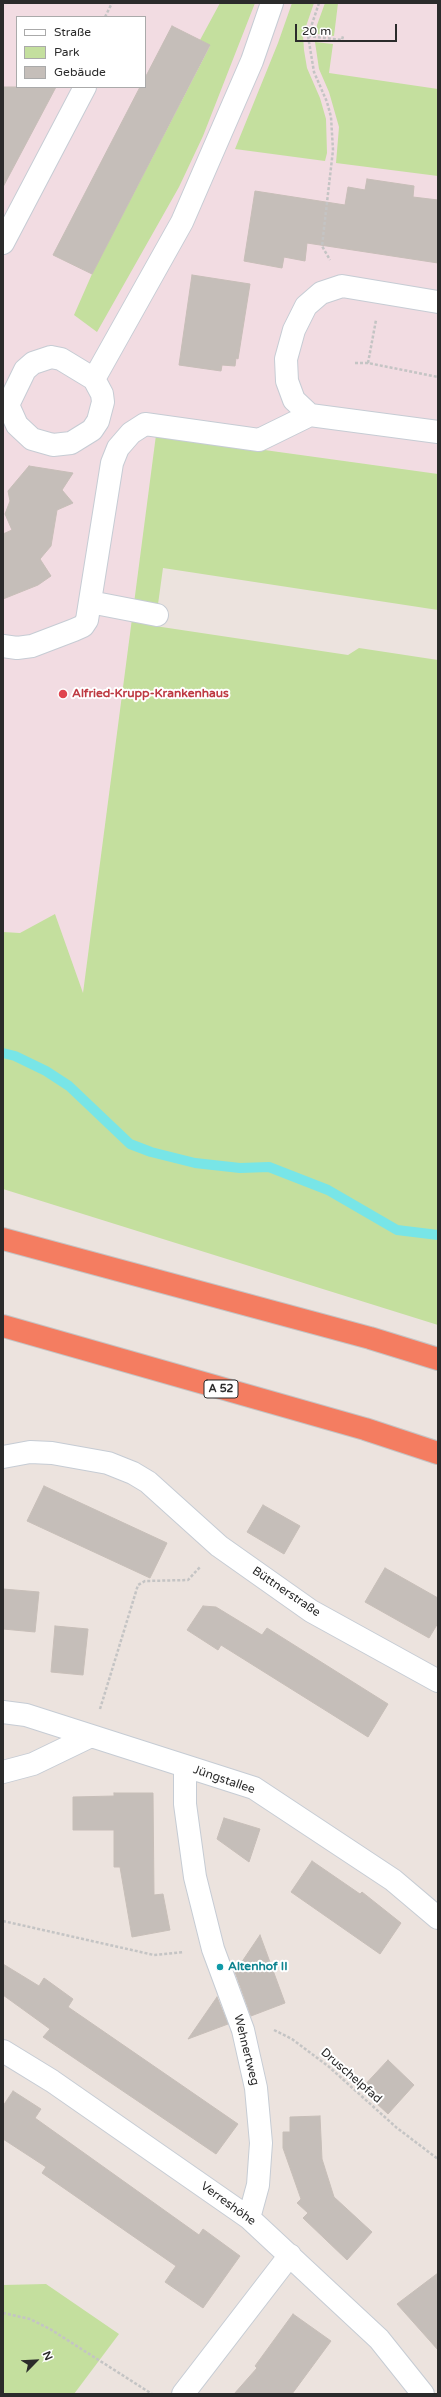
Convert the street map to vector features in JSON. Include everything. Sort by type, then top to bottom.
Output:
[{"type":"highway","points":[[3,1239],[362,1336],[438,1360]]},
{"type":"highway","name":"A 52","points":[[3,1326],[365,1430],[438,1453]]},
{"type":"street","points":[[94,379],[182,222],[252,61],[272,3]]},
{"type":"street","points":[[3,243],[84,88]]},
{"type":"street","points":[[310,415],[294,400],[287,382],[286,359],[294,330],[306,306],[321,294],[342,286],[438,302]]},
{"type":"street","points":[[42,359],[61,359],[94,379],[99,386],[103,402],[98,421],[92,430],[72,443],[53,445],[32,439],[17,426],[8,405],[26,370],[33,363],[42,359]]},
{"type":"street","points":[[3,646],[17,648],[32,646],[83,626],[87,620],[112,463],[118,448],[131,433],[145,424],[259,440],[310,415],[438,432]]},
{"type":"street","points":[[90,602],[157,615]]},
{"type":"street","name":"Büttnerstraße","points":[[3,1457],[30,1452],[82,1457],[108,1463],[148,1482],[220,1546],[311,1611],[438,1681]]},
{"type":"street","name":"Jüngstallee","points":[[3,1712],[26,1714],[185,1767],[254,1788],[393,1880],[438,1918]]},
{"type":"street","points":[[3,1772],[33,1764],[91,1736]]},
{"type":"street","name":"Wehnertweg","points":[[185,1767],[185,1804],[195,1877],[213,1949],[243,2030],[256,2088],[261,2143],[258,2185],[249,2218]]},
{"type":"street","name":"Verreshöhe","points":[[3,2051],[52,2081],[249,2218],[379,2339],[423,2394]]},
{"type":"street","points":[[183,2394],[290,2255]]},
{"type":"path","points":[[106,16],[112,3]]},
{"type":"path","points":[[319,3],[308,36],[314,72],[328,102],[333,150],[322,246],[342,286]]},
{"type":"path","points":[[308,36],[342,40],[343,36]]},
{"type":"path","points":[[368,363],[381,292]]},
{"type":"path","points":[[355,363],[368,363],[438,377]]},
{"type":"path","points":[[91,1736],[138,1585],[145,1581],[188,1580],[220,1546]]},
{"type":"path","points":[[3,1921],[154,1955],[213,1949]]},
{"type":"path","name":"Druschelpfad","points":[[243,2030],[269,2028],[292,2039],[328,2066],[397,2128],[438,2159]]},
{"type":"path","points":[[3,2313],[30,2320],[50,2329],[95,2356],[152,2394]]},
{"type":"shaded area","name":"Alfried-Krupp-Krankenhaus","points":[[3,3],[438,3],[438,474],[156,435],[83,994],[20,933],[3,932]]},
{"type":"green space","points":[[220,3],[255,3],[203,136],[179,187],[97,332],[74,315],[92,274],[210,46],[200,40]]},
{"type":"green space","points":[[292,3],[314,3],[303,35],[304,50],[307,68],[320,98],[326,119],[327,153],[325,161],[235,149],[278,43]]},
{"type":"green space","points":[[325,3],[338,3],[334,36],[317,34],[317,25]]},
{"type":"green space","points":[[315,42],[333,44],[329,73],[438,89],[438,176],[336,163],[339,127],[329,92],[319,69]]},
{"type":"green space","points":[[156,435],[438,474],[438,610],[163,568],[155,626],[348,655],[359,648],[438,660],[438,1325],[3,1189],[3,932],[20,933],[55,914],[83,993]]},
{"type":"green space","points":[[46,2284],[119,2334],[74,2394],[3,2394],[3,2285]]},
{"type":"building","points":[[172,26],[210,45],[92,274],[53,255],[139,88],[146,88],[146,76]]},
{"type":"building","points":[[3,87],[55,88],[3,187]]},
{"type":"building","points":[[367,179],[414,186],[413,197],[438,200],[438,263],[307,243],[305,261],[284,257],[282,268],[244,261],[255,191],[345,205],[348,187],[365,190]]},
{"type":"building","points":[[192,275],[250,284],[238,359],[236,358],[235,366],[222,365],[221,371],[179,365]]},
{"type":"building","points":[[29,466],[73,473],[62,490],[73,503],[57,510],[51,546],[40,559],[51,576],[38,585],[3,599],[3,534],[12,530],[5,514],[10,501],[8,491]]},
{"type":"building","points":[[44,1486],[167,1543],[150,1578],[27,1521]]},
{"type":"building","points":[[263,1505],[300,1526],[284,1554],[247,1532]]},
{"type":"building","points":[[385,1568],[438,1598],[438,1623],[429,1638],[365,1602]]},
{"type":"building","points":[[3,1589],[39,1592],[35,1632],[3,1629]]},
{"type":"building","points":[[203,1606],[216,1607],[262,1635],[267,1628],[388,1704],[368,1737],[221,1645],[218,1650],[187,1630]]},
{"type":"building","points":[[55,1626],[88,1629],[83,1675],[51,1672]]},
{"type":"building","points":[[114,1793],[153,1793],[154,1895],[163,1894],[170,1930],[132,1937],[120,1867],[114,1867],[114,1830],[73,1830],[73,1797],[114,1796]]},
{"type":"building","points":[[224,1818],[260,1829],[249,1862],[217,1839]]},
{"type":"building","points":[[312,1861],[360,1894],[362,1892],[401,1923],[380,1954],[291,1892]]},
{"type":"building","points":[[260,1935],[285,2003],[251,2016],[235,1972]]},
{"type":"building","points":[[3,1964],[39,1986],[44,1978],[73,1999],[68,2007],[238,2124],[216,2154],[43,2037],[50,2029],[3,1995]]},
{"type":"building","points":[[217,1997],[228,2024],[188,2039]]},
{"type":"building","points":[[388,2060],[414,2085],[388,2114],[361,2089]]},
{"type":"building","points":[[13,2091],[41,2109],[35,2118],[199,2235],[203,2229],[240,2256],[203,2308],[165,2282],[176,2266],[42,2173],[46,2167],[3,2139],[3,2106]]},
{"type":"building","points":[[320,2116],[322,2159],[334,2197],[372,2232],[347,2260],[303,2218],[308,2213],[297,2203],[301,2199],[283,2148],[283,2132],[290,2132],[290,2117]]},
{"type":"building","points":[[438,2273],[438,2350],[397,2304]]},
{"type":"building","points":[[293,2314],[331,2341],[292,2394],[234,2394],[257,2368],[255,2366]]},
{"type":"waterway","points":[[3,1053],[15,1056],[46,1071],[69,1086],[130,1144],[151,1152],[195,1163],[240,1168],[269,1167],[328,1190],[397,1230],[438,1235]]},
{"type":"place","name":"Alfried-Krupp-Krankenhaus","points":[[63,694]]},
{"type":"place","name":"Altenhof II","points":[[220,1967]]}]
